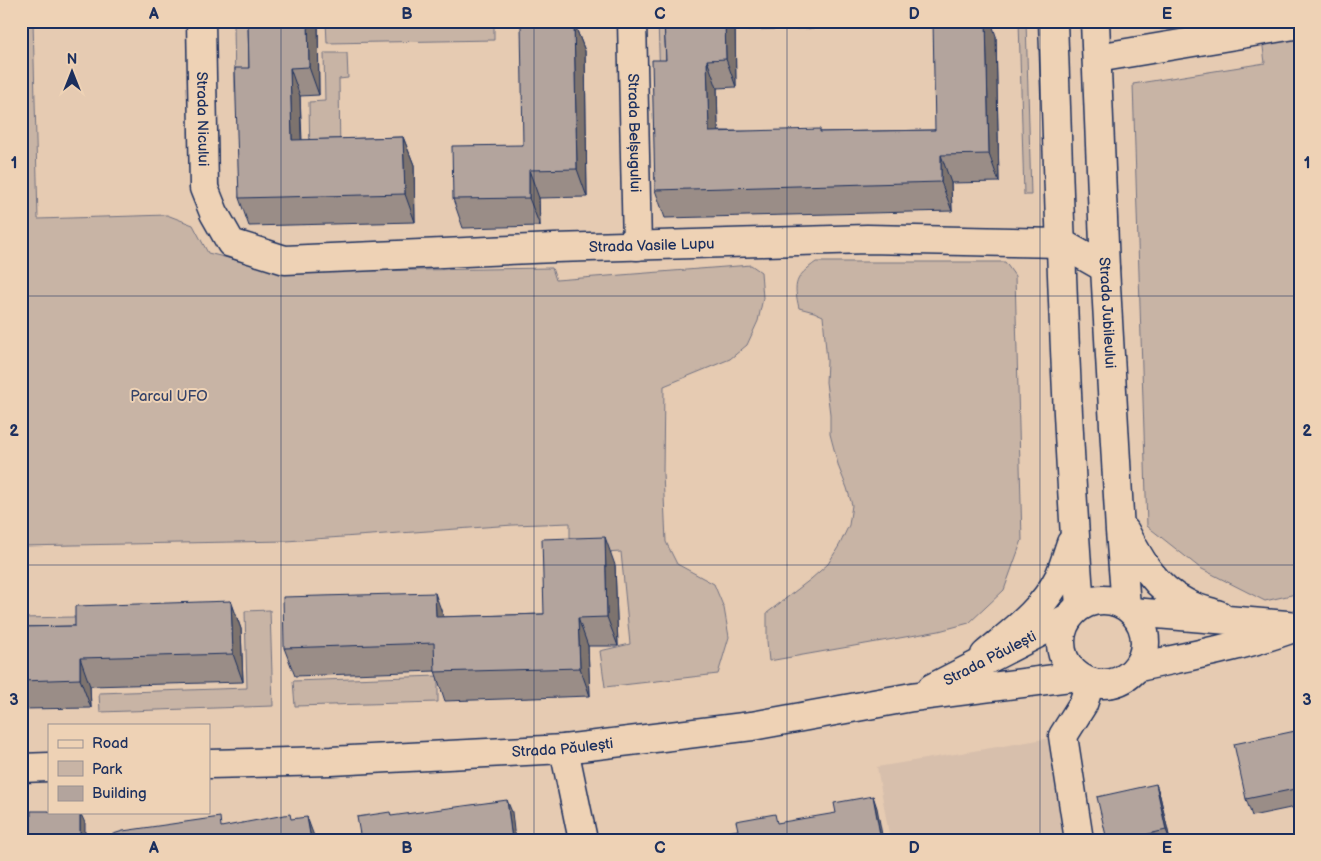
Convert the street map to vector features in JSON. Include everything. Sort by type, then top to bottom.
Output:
[{"type":"street","name":"Strada Nicului","points":[[200,21],[204,188],[214,213]]},
{"type":"street","name":"Strada Belșugului","points":[[632,21],[637,246]]},
{"type":"street","points":[[1053,21],[1060,243],[1075,532],[1074,612],[1062,634],[1061,646],[1064,659],[1070,668],[1084,679],[1099,684],[1114,683],[1125,678],[1139,667],[1266,638],[1299,626]]},
{"type":"street","name":"Strada Jubileului","points":[[1096,21],[1105,268],[1120,522],[1130,609]]},
{"type":"street","points":[[1097,58],[1300,24]]},
{"type":"street","name":"Strada Vasile Lupu","points":[[214,213],[232,243],[285,260],[555,248],[867,239],[1060,243],[1105,268]]},
{"type":"street","points":[[1120,522],[1137,555],[1165,590],[1187,604],[1234,620]]},
{"type":"street","points":[[970,668],[1033,614],[1048,596],[1060,576],[1075,532]]},
{"type":"street","points":[[1074,612],[1096,600],[1113,601],[1130,609],[1299,626]]},
{"type":"street","points":[[1130,609],[1143,627],[1146,642],[1145,652],[1139,667]]},
{"type":"street","name":"Strada Păulești","points":[[912,698],[1074,612]]},
{"type":"street","points":[[1080,840],[1063,736],[1083,704],[1084,679]]},
{"type":"street","name":"Strada Păulești","points":[[210,764],[330,761],[564,749],[752,726],[912,698],[1084,679]]},
{"type":"street","points":[[564,749],[583,840]]},
{"type":"street","points":[[21,768],[48,768]]},
{"type":"shaded area","points":[[1063,736],[1079,840],[890,840],[877,767]]},
{"type":"green space","name":"Parcul UFO","points":[[21,21],[33,21],[38,219],[167,215],[193,225],[208,253],[284,272],[552,268],[556,280],[751,265],[761,272],[763,298],[758,321],[747,345],[730,359],[664,386],[663,473],[666,542],[677,564],[714,584],[724,608],[729,637],[718,674],[605,687],[600,651],[630,644],[621,552],[570,555],[570,523],[513,525],[286,541],[21,546]]},
{"type":"green space","points":[[210,21],[215,21],[219,189],[214,191]]},
{"type":"green space","points":[[234,21],[250,21],[252,92],[235,92]]},
{"type":"green space","points":[[326,21],[494,21],[494,40],[327,43]]},
{"type":"green space","points":[[658,21],[667,21],[668,80],[660,80]]},
{"type":"green space","points":[[743,21],[880,21],[880,27],[743,30]]},
{"type":"green space","points":[[1019,21],[1026,21],[1031,195],[1024,195]]},
{"type":"green space","points":[[1300,34],[1300,593],[1265,601],[1200,568],[1147,526],[1133,84],[1265,63],[1262,39]]},
{"type":"green space","points":[[324,53],[347,53],[348,78],[339,79],[340,160],[310,161],[309,102],[325,101]]},
{"type":"green space","points":[[816,262],[1005,262],[1015,276],[1022,540],[1004,590],[969,623],[939,631],[769,661],[767,613],[828,564],[849,525],[852,505],[830,434],[823,316],[799,308],[797,299],[797,281]]},
{"type":"green space","points":[[270,610],[273,706],[100,712],[99,693],[247,688],[245,611]]},
{"type":"green space","points":[[75,617],[76,645],[21,646],[21,618]]},
{"type":"green space","points":[[438,676],[438,702],[295,706],[293,681]]},
{"type":"building","points":[[248,21],[308,21],[309,67],[290,68],[292,140],[403,137],[405,194],[239,198],[235,68],[249,68]]},
{"type":"building","points":[[664,21],[725,21],[726,59],[707,60],[709,132],[820,129],[820,132],[935,130],[933,21],[986,21],[989,154],[941,155],[941,182],[655,190],[652,60],[666,60]]},
{"type":"building","points":[[574,23],[577,169],[529,170],[529,198],[453,199],[452,146],[523,145],[521,24]]},
{"type":"building","points":[[605,537],[607,617],[578,618],[580,668],[435,672],[434,643],[284,648],[283,597],[435,593],[436,617],[544,614],[542,539]]},
{"type":"building","points":[[231,601],[233,654],[80,658],[80,679],[21,681],[21,627],[75,626],[75,606]]},
{"type":"building","points":[[1300,730],[1300,788],[1246,799],[1234,744]]},
{"type":"building","points":[[1156,784],[1166,830],[1123,840],[1107,840],[1097,797]]},
{"type":"building","points":[[873,796],[881,840],[711,840],[710,835],[738,830],[736,821],[775,814],[777,823],[836,813],[834,803]]},
{"type":"building","points":[[507,800],[512,840],[361,840],[357,817],[390,812],[391,816]]},
{"type":"building","points":[[31,811],[48,811],[48,814],[80,814],[80,840],[31,840]]},
{"type":"building","points":[[290,814],[291,819],[307,817],[311,840],[111,840],[110,835],[123,831],[220,817],[221,827]]}]
